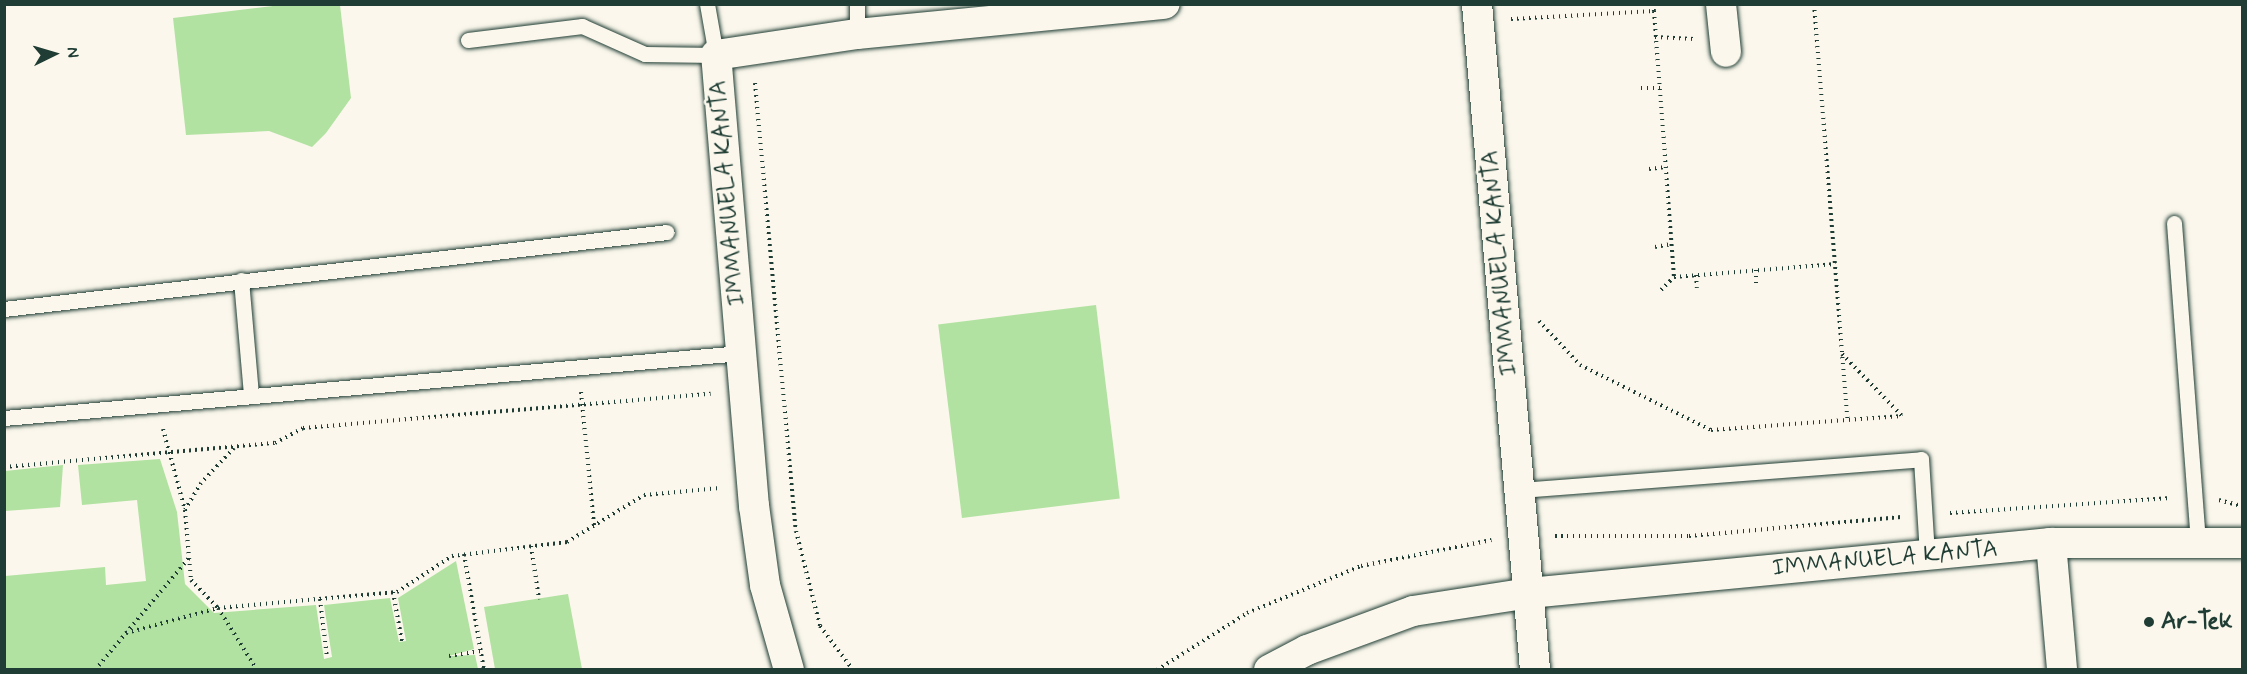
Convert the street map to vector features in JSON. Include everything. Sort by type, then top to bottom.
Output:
[{"type":"street","name":"IMMANUELA KANTA","points":[[789,669],[765,585],[741,353],[716,55],[752,49],[857,19],[1165,4]]},
{"type":"street","points":[[1721,4],[1726,52]]},
{"type":"street","name":"IMMANUELA KANTA","points":[[1489,12],[1529,593]]},
{"type":"street","name":"IMMANUELA KANTA","points":[[1269,669],[1306,650],[1413,611],[1529,593],[2051,543],[2242,543]]},
{"type":"street","points":[[2051,543],[2062,669]]},
{"type":"street","points":[[1529,593],[1535,669]]},
{"type":"lane","points":[[468,40],[582,26],[645,54],[716,55],[706,4]]},
{"type":"lane","points":[[2174,223],[2198,543]]},
{"type":"lane","points":[[4,309],[667,232]]},
{"type":"lane","points":[[241,280],[251,394]]},
{"type":"lane","points":[[4,418],[251,394],[741,353]]},
{"type":"lane","points":[[1521,490],[1921,459],[1927,555]]},
{"type":"path","points":[[1653,4],[1674,277]]},
{"type":"path","points":[[1814,4],[1848,423]]},
{"type":"path","points":[[1489,12],[1654,11]]},
{"type":"path","points":[[1655,37],[1699,40]]},
{"type":"path","points":[[752,49],[796,531],[820,626],[853,669]]},
{"type":"path","points":[[1641,88],[1660,88]]},
{"type":"path","points":[[1649,169],[1666,167]]},
{"type":"path","points":[[1655,247],[1672,244]]},
{"type":"path","points":[[1661,290],[1674,277],[1835,264]]},
{"type":"path","points":[[1756,270],[1756,283]]},
{"type":"path","points":[[1696,275],[1697,288]]},
{"type":"path","points":[[1534,315],[1580,364],[1711,430],[1848,423],[1902,416],[1842,354]]},
{"type":"path","points":[[579,367],[594,525]]},
{"type":"path","points":[[4,467],[274,443],[303,428],[718,393]]},
{"type":"path","points":[[163,428],[167,451],[185,510],[191,580],[219,608],[257,669]]},
{"type":"path","points":[[185,510],[201,483],[234,448]]},
{"type":"path","points":[[126,633],[219,608],[393,592],[452,556],[567,542],[644,495],[726,488]]},
{"type":"path","points":[[1944,513],[2180,498]]},
{"type":"path","points":[[2212,498],[2242,506]]},
{"type":"path","points":[[1548,536],[1689,536],[1909,516]]},
{"type":"path","points":[[1157,669],[1247,613],[1361,566],[1503,538]]},
{"type":"path","points":[[531,546],[539,598]]},
{"type":"path","points":[[464,554],[484,669]]},
{"type":"path","points":[[95,669],[189,558]]},
{"type":"path","points":[[393,592],[402,641]]},
{"type":"path","points":[[320,599],[327,658]]},
{"type":"path","points":[[449,656],[481,651]]},
{"type":"green space","points":[[290,4],[340,5],[351,98],[326,133],[312,147],[269,131],[186,135],[173,18]]},
{"type":"green space","points":[[1096,305],[1120,499],[962,518],[938,324]]},
{"type":"green space","points":[[160,459],[177,512],[185,584],[214,613],[316,605],[324,659],[332,657],[324,605],[390,598],[399,642],[406,641],[398,598],[456,561],[474,649],[449,656],[475,655],[478,669],[5,669],[5,576],[105,567],[106,585],[146,581],[137,500],[82,505],[78,465]]},
{"type":"green space","points":[[63,465],[60,507],[5,511],[5,471]]},
{"type":"green space","points":[[568,594],[582,669],[495,669],[484,607]]},
{"type":"place","name":"Ar-Tek","points":[[2149,622]]}]
